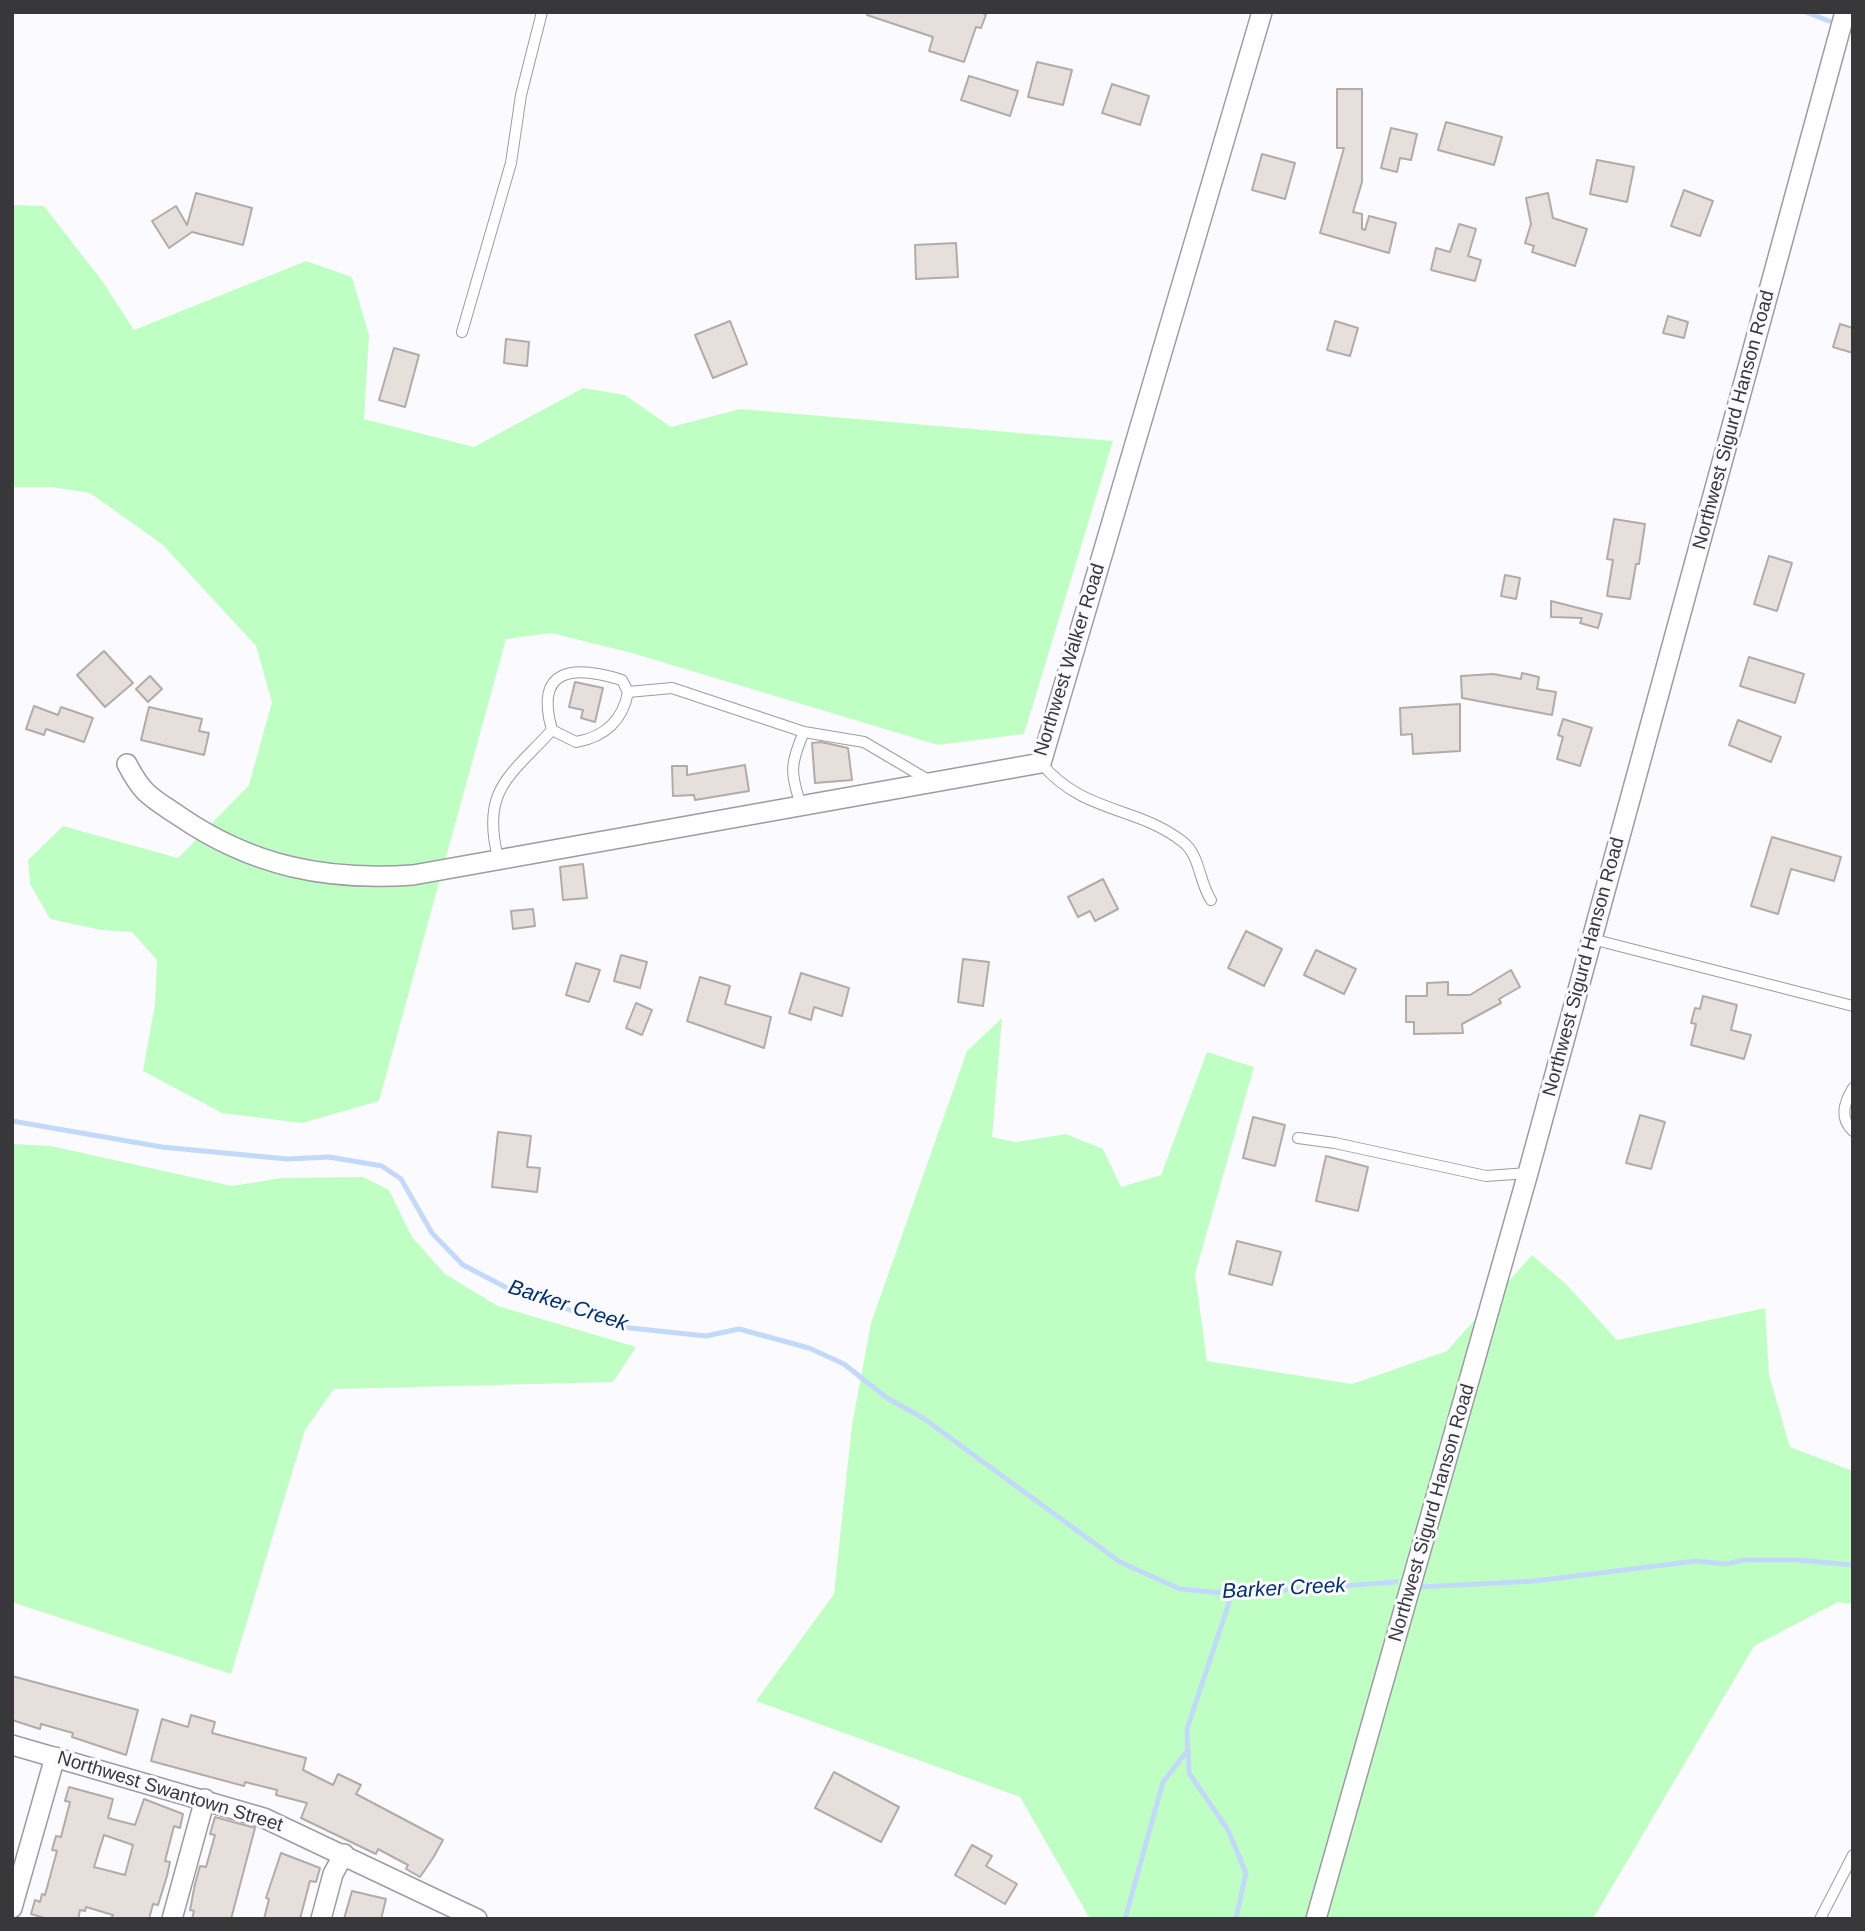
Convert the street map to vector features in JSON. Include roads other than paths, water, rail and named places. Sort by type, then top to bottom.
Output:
[{"type":"street","name":"Northwest Walker Road","points":[[127,764],[139,788],[188,822],[242,852],[297,870],[370,878],[412,876],[1041,763],[1262,12]]},
{"type":"street","name":"Northwest Sigurd Hanson Road","points":[[1316,1919],[1528,1173],[1845,12]]},
{"type":"street","name":"Northwest Swantown Street","points":[[12,1745],[205,1799],[286,1826],[477,1919]]},
{"type":"street","points":[[12,1908],[55,1757]]},
{"type":"street","points":[[172,1919],[205,1799]]},
{"type":"street","points":[[321,1919],[332,1874],[344,1854]]},
{"type":"lane","points":[[462,332],[511,163],[521,94],[542,12]]},
{"type":"lane","points":[[586,670],[622,680],[628,692],[625,705],[605,733],[576,741],[552,730],[545,708],[551,687],[566,672],[586,670]]},
{"type":"lane","points":[[628,692],[672,688],[804,732],[864,742],[932,782]]},
{"type":"lane","points":[[489,861],[498,792],[552,730]]},
{"type":"lane","points":[[801,805],[793,781],[791,760],[804,732]]},
{"type":"lane","points":[[1041,763],[1053,778],[1088,801],[1155,826],[1184,842],[1194,856],[1201,885],[1211,900]]},
{"type":"lane","points":[[1592,939],[1853,1006]]},
{"type":"lane","points":[[1853,1088],[1844,1114],[1847,1125],[1853,1131]]},
{"type":"lane","points":[[1298,1138],[1486,1176],[1528,1173]]},
{"type":"lane","points":[[1820,1919],[1853,1855]]},
{"type":"waterway","points":[[1806,12],[1829,21]]},
{"type":"waterway","name":"Barker Creek","points":[[12,1121],[162,1147],[287,1159],[329,1157],[382,1166],[401,1179],[432,1233],[463,1265],[513,1291],[621,1327],[706,1336],[739,1329],[809,1348],[844,1364],[887,1398],[923,1418],[1120,1562],[1180,1589],[1232,1594],[1396,1582]]},
{"type":"waterway","name":"Barker Creek","points":[[1419,1587],[1535,1581],[1696,1561],[1726,1564],[1743,1560],[1798,1560],[1853,1565]]},
{"type":"waterway","points":[[1232,1594],[1187,1729],[1189,1773],[1228,1830],[1246,1873],[1236,1919]]},
{"type":"waterway","points":[[1125,1919],[1163,1782],[1188,1750]]}]
